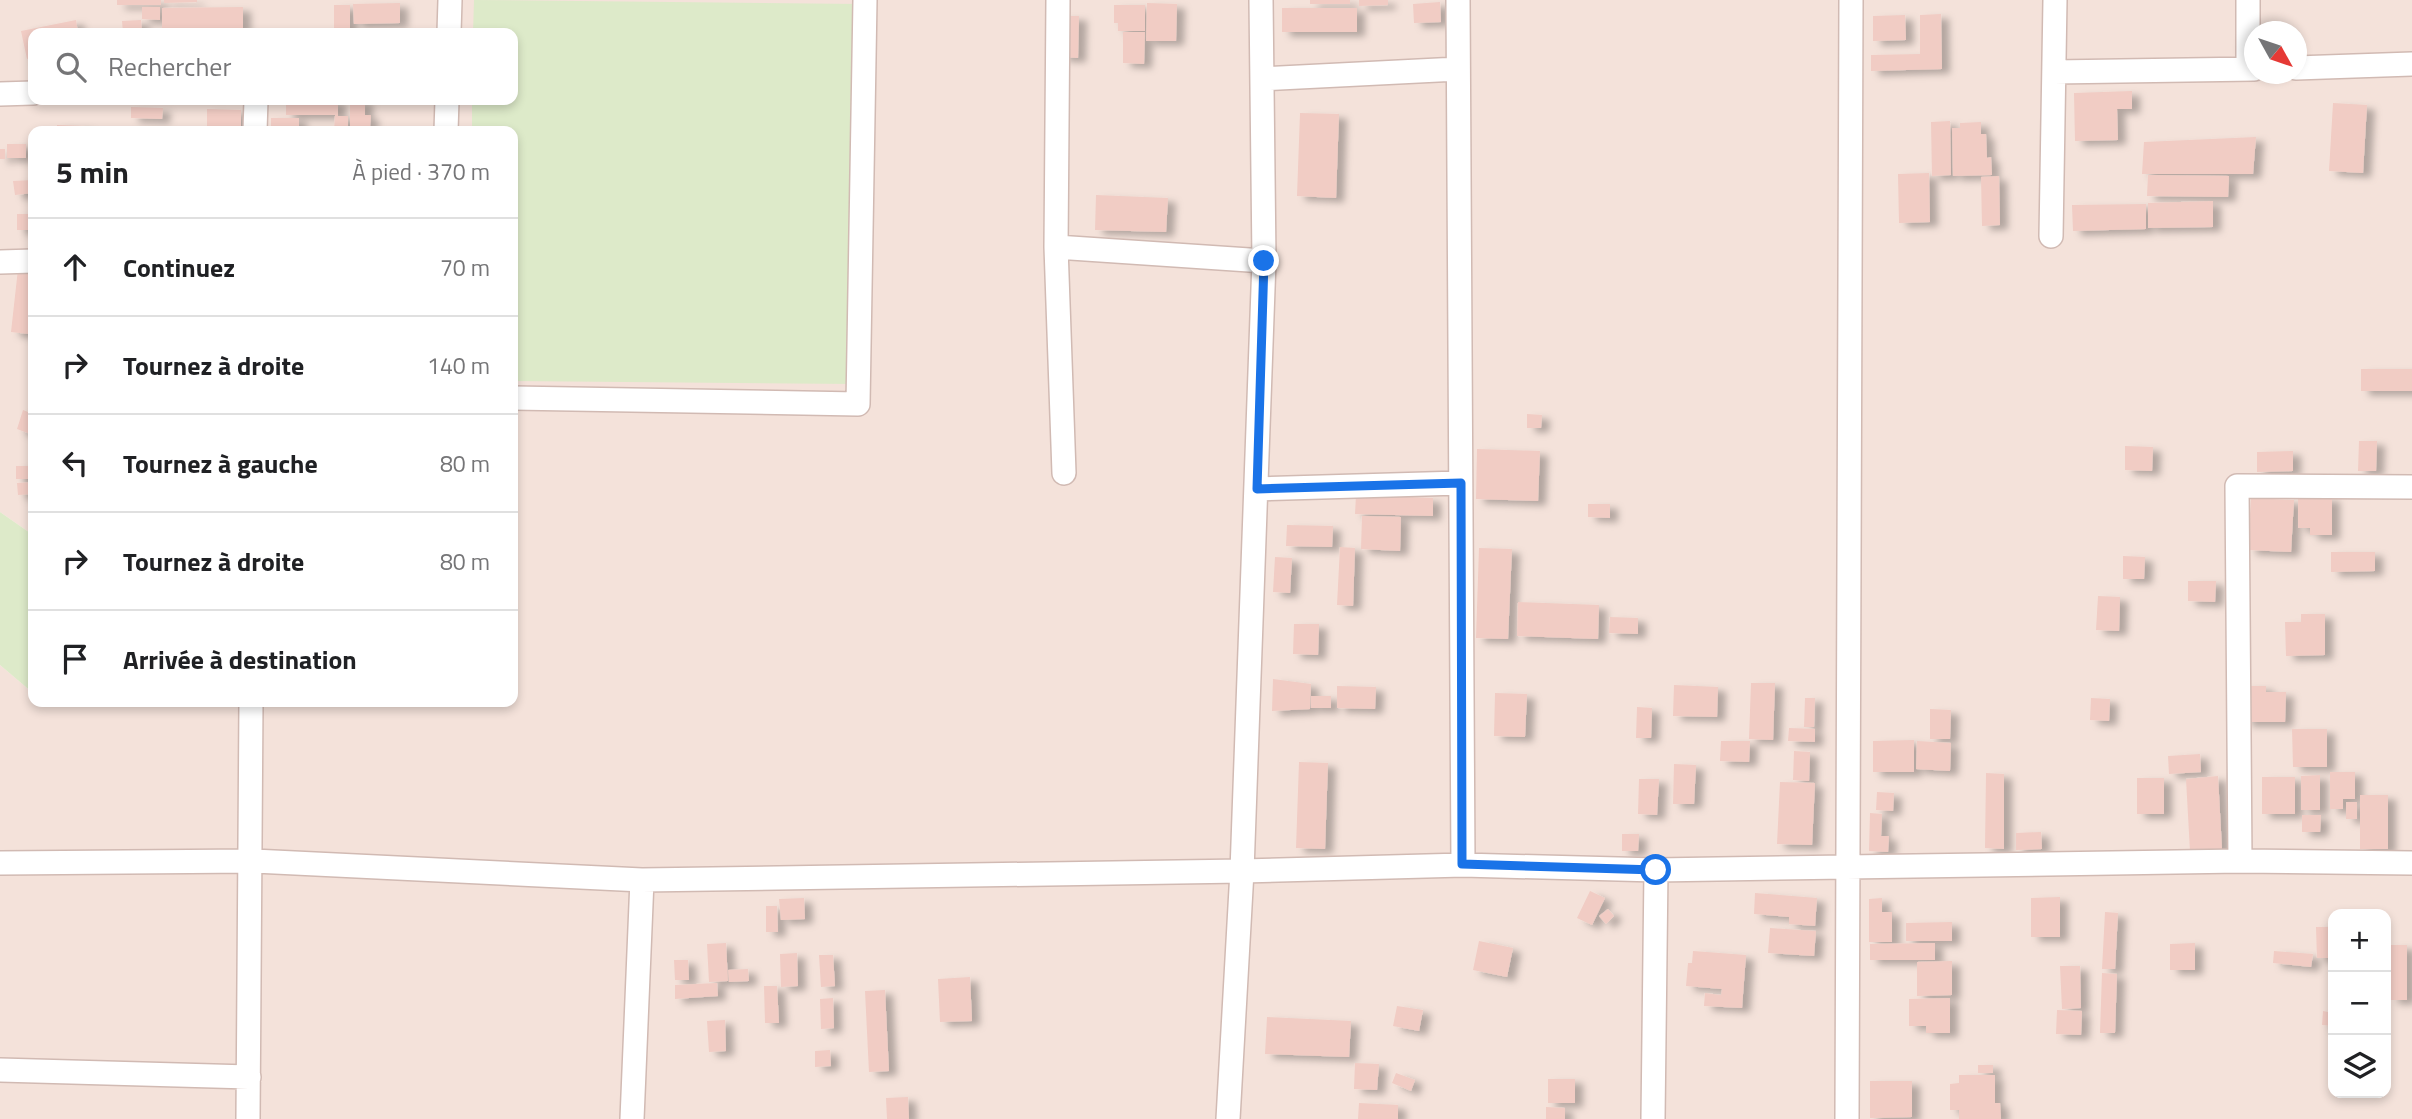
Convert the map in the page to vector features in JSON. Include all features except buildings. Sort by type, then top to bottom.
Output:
[{"type":"street","points":[[449,28],[450,0]]},
{"type":"street","points":[[518,398],[858,404],[865,0]]},
{"type":"street","points":[[1058,0],[1056,247],[1064,473]]},
{"type":"street","points":[[1228,1119],[1242,871],[1264,261],[1261,0]]},
{"type":"street","points":[[1458,0],[1462,864]]},
{"type":"street","points":[[1847,1119],[1851,0]]},
{"type":"street","points":[[2051,236],[2055,0]]},
{"type":"street","points":[[2248,0],[2249,21]]},
{"type":"street","points":[[2307,68],[2412,64]]},
{"type":"street","points":[[1262,79],[1458,69]]},
{"type":"street","points":[[2053,72],[2244,69]]},
{"type":"street","points":[[0,93],[28,93]]},
{"type":"street","points":[[255,126],[256,105]]},
{"type":"street","points":[[446,126],[447,105]]},
{"type":"street","points":[[1056,247],[1264,261]]},
{"type":"street","points":[[0,262],[28,261]]},
{"type":"street","points":[[1257,489],[1461,483]]},
{"type":"street","points":[[2241,861],[2238,485],[2412,487]]},
{"type":"street","points":[[248,1119],[252,861],[251,707]]},
{"type":"street","points":[[0,863],[252,861],[642,880],[1242,871],[1462,864],[1656,870],[2241,861],[2412,863]]},
{"type":"street","points":[[1653,1119],[1656,870]]},
{"type":"street","points":[[632,1119],[642,880]]},
{"type":"street","points":[[0,1070],[250,1077]]},
{"type":"shaded area","points":[[0,0],[2412,0],[2412,1119],[0,1119],[0,665],[28,689],[28,707],[518,707],[518,126],[28,126],[28,532],[0,512]]},
{"type":"green space","points":[[474,0],[861,4],[855,384],[518,381],[518,126],[472,126],[472,105],[518,105],[518,28],[473,28]]},
{"type":"green space","points":[[0,512],[28,532],[28,689],[0,665]]},
{"type":"route","points":[[1264,261],[1257,489],[1461,483],[1462,864],[1656,870]]}]
